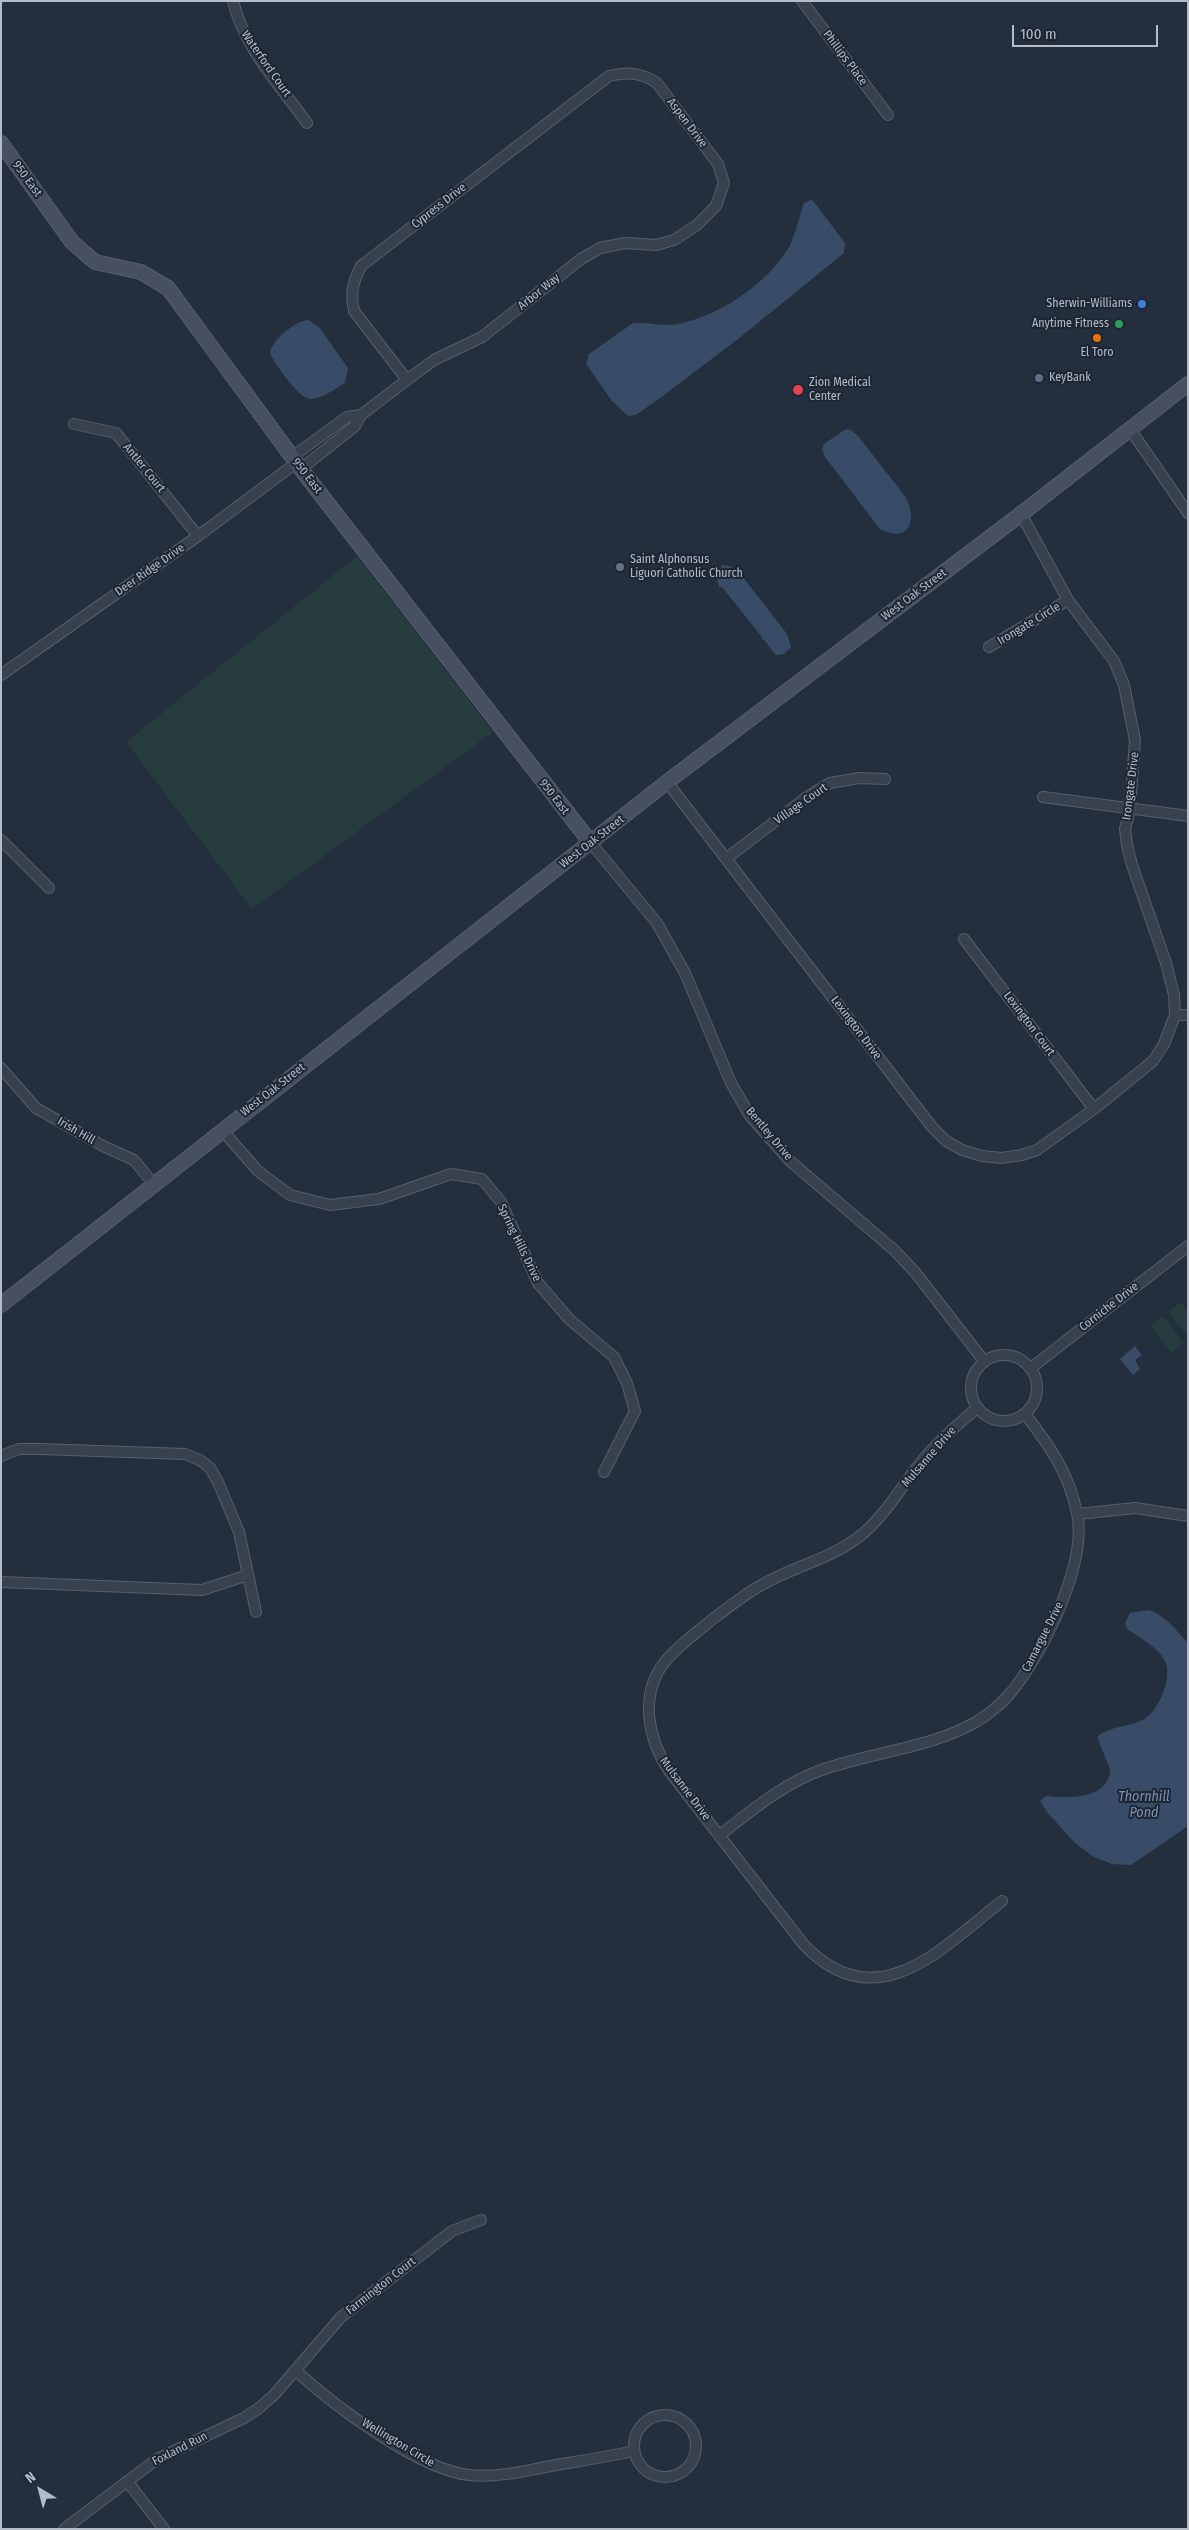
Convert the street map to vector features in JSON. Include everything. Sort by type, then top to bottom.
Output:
[{"type":"main road","name":"950 East","points":[[1,143],[72,242],[95,262],[141,272],[168,288],[296,463],[591,843]]},
{"type":"main road","name":"West Oak Street","points":[[1,1305],[156,1186],[222,1130],[667,782],[1021,514],[1188,384]]},
{"type":"street","name":"Waterford Court","points":[[233,1],[242,31],[250,46],[307,122]]},
{"type":"street","name":"Phillips Place","points":[[802,1],[888,115]]},
{"type":"street","name":"Aspen Drive","points":[[627,72],[645,75],[656,83],[718,164],[724,183],[722,194]]},
{"type":"street","name":"Cypress Drive","points":[[406,380],[354,311],[351,299],[353,282],[361,266],[596,84],[609,76],[627,72]]},
{"type":"street","name":"Arbor Way","points":[[296,463],[355,426],[361,415],[434,360],[482,338],[581,259],[600,248],[625,243],[656,245],[674,240],[697,225],[716,206],[722,194]]},
{"type":"street","name":"Arbor Way","points":[[296,463],[347,417],[361,415]]},
{"type":"street","name":"Antler Court","points":[[74,424],[116,433],[198,536]]},
{"type":"street","points":[[1130,429],[1188,513]]},
{"type":"street","name":"Deer Ridge Drive","points":[[1,675],[198,536],[296,463]]},
{"type":"street","name":"Irongate Drive","points":[[1021,514],[1068,600],[1114,661],[1124,684],[1135,740],[1130,808],[1125,829],[1132,865],[1168,970],[1174,995],[1175,1015],[1164,1044],[1153,1061],[1094,1109]]},
{"type":"street","name":"Irongate Circle","points":[[989,647],[1068,600]]},
{"type":"street","name":"Village Court","points":[[727,858],[807,797],[830,783],[859,778],[886,779]]},
{"type":"street","name":"Lexington Drive","points":[[667,782],[926,1120],[946,1141],[962,1150],[982,1156],[1002,1158],[1022,1155],[1051,1142],[1094,1109]]},
{"type":"street","points":[[1043,796],[1188,816]]},
{"type":"street","points":[[1,840],[49,888]]},
{"type":"street","name":"Bentley Drive","points":[[591,843],[657,923],[685,973],[731,1083],[750,1116],[790,1161],[894,1250],[915,1272],[984,1361]]},
{"type":"street","name":"Lexington Court","points":[[964,939],[1094,1109]]},
{"type":"street","points":[[1175,1015],[1188,1015]]},
{"type":"street","name":"Irish Hill","points":[[1,1068],[36,1108],[103,1146],[134,1160],[156,1186]]},
{"type":"street","name":"Spring Hills Drive","points":[[222,1130],[258,1171],[290,1195],[330,1205],[380,1199],[451,1174],[482,1179],[501,1202],[538,1283],[569,1319],[614,1357],[627,1383],[635,1411],[604,1472]]},
{"type":"street","name":"Corniche Drive","points":[[1031,1368],[1187,1248]]},
{"type":"street","points":[[1006,1354],[1024,1361],[1031,1368],[1037,1382],[1038,1392],[1036,1400],[1025,1414],[1014,1420],[996,1421],[977,1408],[972,1399],[971,1383],[974,1374],[984,1361],[1006,1354]]},
{"type":"street","name":"Mulsanne Drive","points":[[977,1408],[938,1443],[869,1529],[835,1552],[776,1577],[738,1600],[684,1643],[665,1662],[656,1675],[648,1714],[654,1742],[670,1772],[809,1950],[832,1968],[854,1976],[870,1979],[885,1978],[902,1973],[920,1965],[1002,1901]]},
{"type":"street","name":"Camargue Drive","points":[[720,1835],[766,1799],[794,1782],[838,1764],[938,1738],[962,1728],[991,1712],[1006,1698],[1032,1663],[1067,1590],[1076,1558],[1078,1514],[1062,1466],[1025,1414]]},
{"type":"street","points":[[1,1456],[19,1449],[40,1449],[185,1454],[200,1460],[210,1468],[239,1532],[256,1612]]},
{"type":"street","points":[[1078,1514],[1135,1508],[1188,1516]]},
{"type":"street","points":[[1,1582],[202,1590],[248,1575]]},
{"type":"street","name":"Farmington Court","points":[[295,2370],[341,2317],[452,2231],[482,2220]]},
{"type":"street","name":"Wellington Circle","points":[[295,2370],[318,2392],[404,2450],[425,2462],[452,2472],[467,2475],[496,2476],[634,2451]]},
{"type":"street","name":"Foxland Run","points":[[64,2529],[167,2452],[250,2414],[274,2394],[295,2370]]},
{"type":"street","points":[[657,2416],[672,2416],[685,2422],[696,2441],[695,2455],[688,2468],[669,2477],[649,2473],[638,2464],[634,2451],[639,2429],[650,2419],[657,2416]]},
{"type":"street","points":[[127,2481],[164,2529]]},
{"type":"green space","points":[[357,556],[493,732],[252,909],[126,742]]},
{"type":"green space","points":[[1181,1302],[1188,1311],[1188,1337],[1168,1312]]},
{"type":"green space","points":[[1163,1316],[1184,1343],[1172,1353],[1150,1326]]},
{"type":"water","points":[[811,200],[845,243],[844,253],[738,339],[660,398],[636,415],[628,416],[612,401],[586,364],[589,354],[633,323],[667,325],[694,320],[741,296],[756,285],[780,261],[796,231],[804,203]]},
{"type":"water","points":[[308,320],[319,327],[348,368],[345,383],[324,396],[314,399],[305,397],[294,387],[270,353],[279,337],[291,327]]},
{"type":"water","points":[[846,429],[851,430],[858,436],[905,496],[911,513],[911,521],[905,531],[898,534],[880,529],[825,457],[822,450],[824,444]]},
{"type":"water","points":[[722,565],[730,566],[739,572],[787,634],[791,647],[784,654],[776,655],[764,640],[761,639],[762,637],[722,587],[719,587],[717,577]]},
{"type":"water","points":[[1135,1346],[1142,1355],[1135,1360],[1140,1369],[1133,1375],[1120,1359]]},
{"type":"water","name":"Thornhill Pond","points":[[1148,1610],[1165,1619],[1188,1643],[1188,1826],[1131,1865],[1112,1864],[1094,1857],[1075,1843],[1047,1812],[1040,1801],[1046,1796],[1076,1797],[1086,1795],[1103,1787],[1108,1779],[1110,1769],[1097,1737],[1107,1731],[1144,1719],[1155,1709],[1166,1684],[1167,1668],[1165,1661],[1154,1647],[1127,1629],[1125,1623],[1130,1613]]},
{"type":"place","name":"Sherwin-Williams","points":[[1142,304]]},
{"type":"place","name":"Anytime Fitness","points":[[1119,324]]},
{"type":"place","name":"El Toro","points":[[1097,338]]},
{"type":"place","name":"KeyBank","points":[[1039,378]]},
{"type":"place","name":"Zion Medical Center","points":[[798,390]]},
{"type":"place","name":"Saint Alphonsus Liguori Catholic Church","points":[[620,567]]}]
